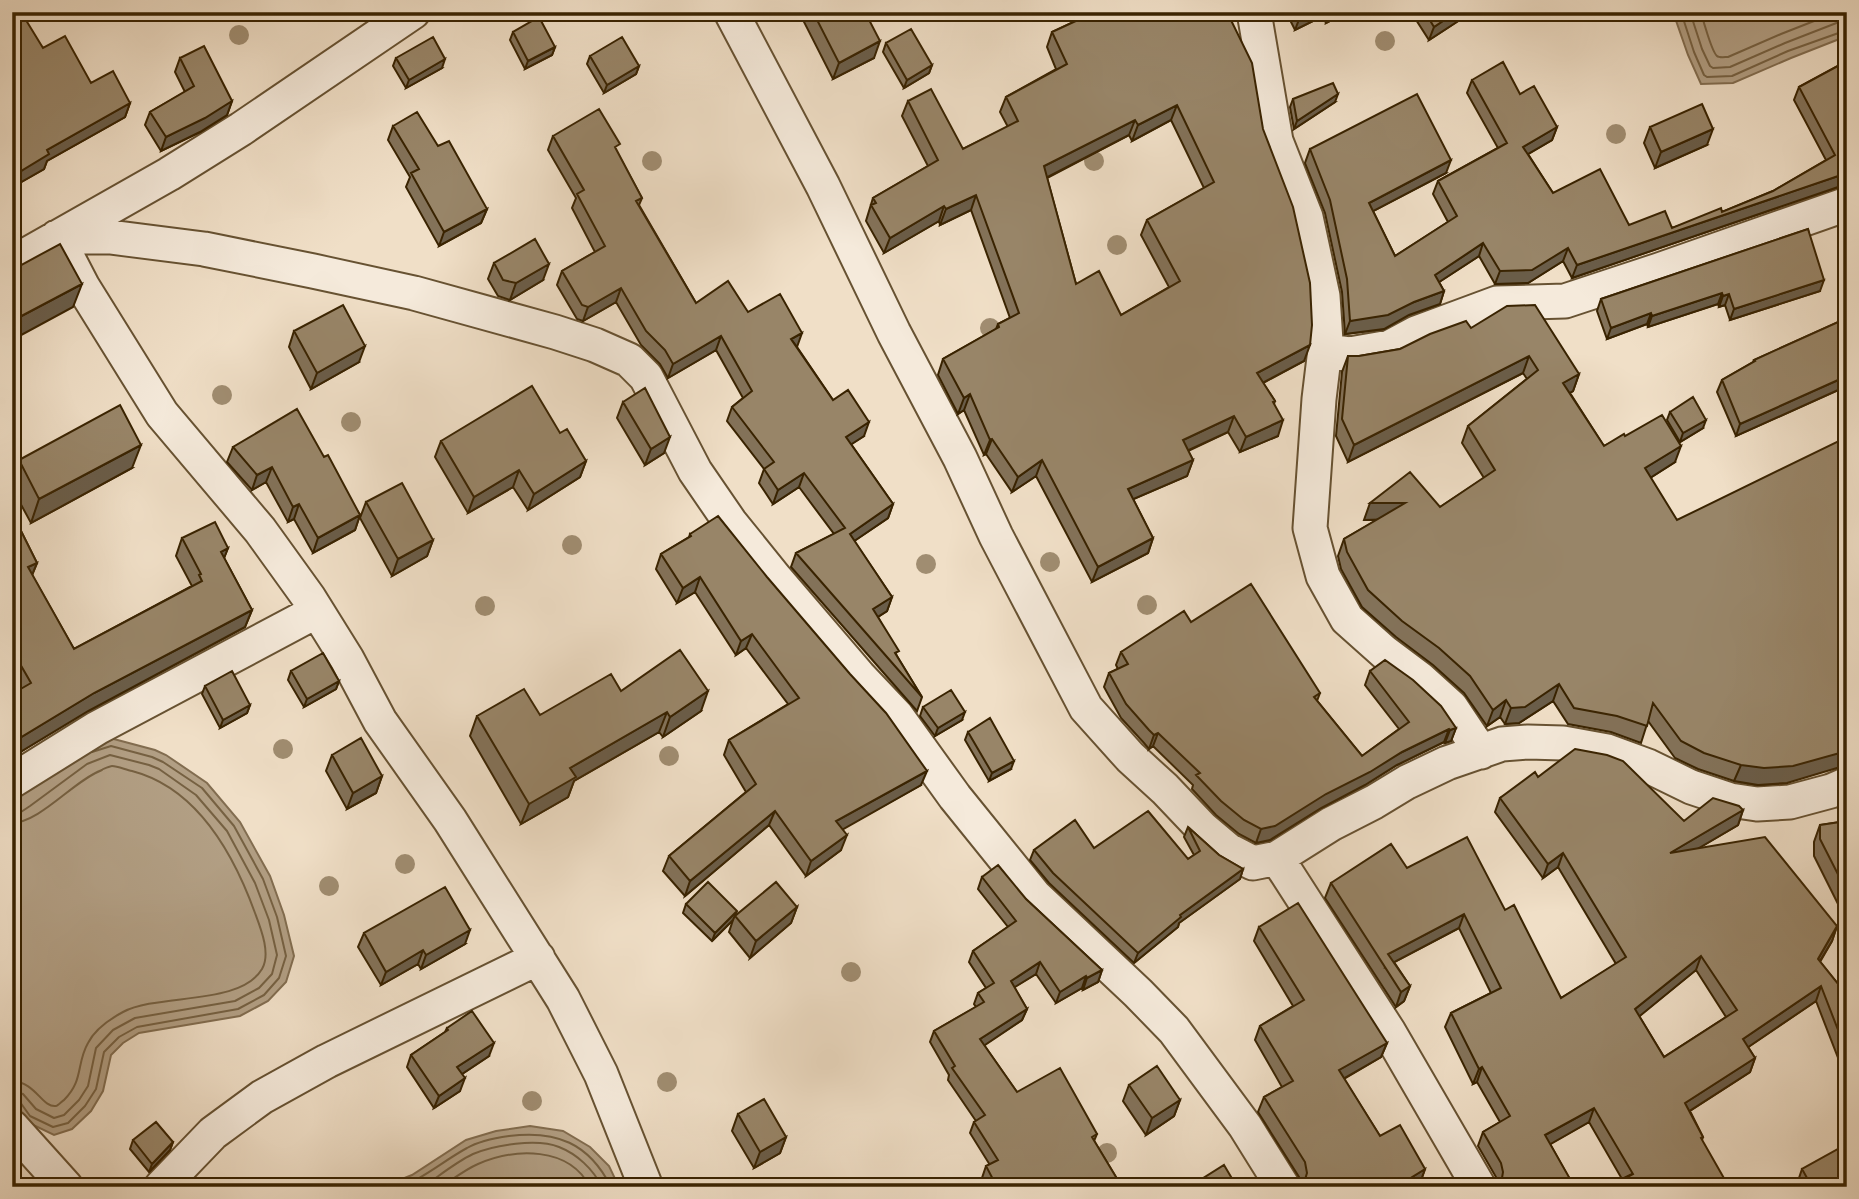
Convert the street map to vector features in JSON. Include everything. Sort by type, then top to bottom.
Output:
[{"type":"street","points":[[12,263],[231,135],[413,12]]},
{"type":"street","points":[[731,12],[823,186],[894,334],[1086,708],[1130,757],[1228,850],[1253,863],[1277,858],[1407,782],[1447,763],[1502,744],[1563,743],[1607,751],[1648,766],[1691,788],[1730,800],[1757,804],[1790,802],[1847,784]]},
{"type":"street","points":[[1254,12],[1276,141],[1306,217],[1323,296],[1326,341],[1310,528],[1323,576],[1347,619],[1451,707],[1481,752]]},
{"type":"street","points":[[1325,351],[1350,354],[1390,347],[1416,333],[1497,303],[1565,301],[1659,271],[1847,204]]},
{"type":"street","points":[[57,237],[83,287],[162,414],[260,530],[317,611],[380,720],[450,820],[538,958],[563,999],[601,1074],[646,1187]]},
{"type":"street","points":[[57,237],[124,238],[204,249],[313,271],[414,293],[555,331],[629,360],[646,377],[695,471],[730,522],[859,676],[896,715],[955,797],[1035,896],[1174,1030],[1245,1126],[1283,1187]]},
{"type":"street","points":[[12,781],[97,728],[317,611]]},
{"type":"street","points":[[1277,858],[1381,1021],[1479,1187]]},
{"type":"street","points":[[161,1187],[213,1133],[262,1097],[327,1061],[538,958]]},
{"type":"street","points":[[12,1127],[66,1187]]},
{"type":"water","points":[[1673,12],[1847,12],[1847,36],[1733,83],[1701,84]]},
{"type":"water","points":[[110,738],[166,755],[207,783],[240,822],[270,876],[284,915],[294,956],[286,982],[268,1001],[240,1016],[139,1033],[123,1043],[111,1055],[103,1091],[91,1111],[72,1129],[54,1135],[25,1121],[12,1103],[12,799]]},
{"type":"water","points":[[530,1126],[563,1131],[590,1147],[609,1166],[619,1187],[382,1187],[412,1175],[466,1140],[496,1131]]},
{"type":"building","points":[[12,12],[21,12],[43,48],[65,36],[91,83],[113,71],[130,103],[47,150],[49,154],[21,171],[12,156]]},
{"type":"building","points":[[813,12],[865,12],[880,41],[839,63]]},
{"type":"building","points":[[1090,12],[1227,12],[1252,63],[1263,129],[1293,207],[1310,283],[1312,325],[1310,345],[1257,373],[1275,401],[1273,402],[1283,420],[1246,437],[1234,416],[1183,440],[1193,460],[1128,489],[1153,538],[1098,567],[1042,460],[1018,477],[992,439],[990,440],[970,394],[964,398],[943,359],[1019,313],[976,195],[946,209],[944,206],[890,238],[871,205],[876,203],[873,198],[938,160],[908,101],[931,89],[963,149],[1018,121],[1006,97],[1067,64],[1052,32],[1091,14]],"holes":[[[1177,105],[1214,182],[1147,220],[1180,281],[1121,315],[1099,271],[1076,284],[1044,166],[1135,120],[1138,125]]]},
{"type":"building","points":[[1425,12],[1456,12],[1434,27]]},
{"type":"building","points":[[539,17],[555,47],[528,61],[513,32]]},
{"type":"building","points":[[911,29],[932,65],[907,80],[886,43]]},
{"type":"building","points":[[433,37],[445,59],[409,80],[396,58]]},
{"type":"building","points":[[622,37],[639,66],[607,85],[590,56]]},
{"type":"building","points":[[204,46],[232,101],[166,137],[150,112],[194,86],[180,58]]},
{"type":"building","points":[[1847,61],[1847,173],[1577,265],[1568,248],[1532,270],[1500,271],[1483,243],[1435,275],[1444,291],[1388,315],[1350,321],[1347,279],[1330,200],[1310,149],[1417,94],[1451,160],[1369,203],[1395,256],[1457,216],[1438,181],[1507,143],[1472,80],[1503,62],[1520,94],[1534,86],[1557,127],[1523,147],[1553,193],[1600,169],[1629,225],[1665,211],[1672,228],[1721,208],[1722,212],[1773,191],[1835,155],[1799,87]]},
{"type":"building","points":[[1333,83],[1338,94],[1297,121],[1293,99]]},
{"type":"building","points":[[1702,104],[1713,129],[1661,152],[1650,127]]},
{"type":"building","points":[[599,109],[620,144],[615,147],[642,198],[636,201],[696,303],[728,281],[748,312],[780,294],[802,333],[791,339],[833,400],[848,390],[869,422],[846,437],[893,504],[850,534],[892,597],[873,609],[899,651],[895,653],[922,697],[796,553],[845,528],[804,473],[778,490],[764,469],[774,462],[732,407],[752,391],[721,336],[673,364],[665,350],[646,331],[621,288],[588,307],[582,305],[562,271],[605,246],[577,194],[584,190],[553,136]]},
{"type":"building","points":[[417,112],[438,146],[449,141],[487,209],[444,232],[411,173],[419,169],[393,126]]},
{"type":"building","points":[[1808,229],[1824,280],[1734,309],[1729,294],[1723,296],[1722,293],[1652,316],[1651,313],[1611,328],[1601,299]]},
{"type":"building","points":[[535,239],[549,264],[516,283],[503,280],[494,263]]},
{"type":"building","points":[[60,244],[82,284],[12,321],[12,270]]},
{"type":"building","points":[[343,305],[365,346],[317,373],[294,331]]},
{"type":"building","points":[[1535,305],[1579,374],[1563,383],[1604,446],[1662,415],[1681,446],[1645,468],[1677,520],[1847,437],[1847,751],[1793,766],[1764,768],[1741,765],[1704,753],[1681,741],[1653,703],[1647,726],[1617,716],[1574,708],[1559,684],[1525,707],[1511,708],[1506,700],[1493,710],[1470,676],[1368,590],[1347,552],[1344,539],[1405,503],[1370,503],[1410,472],[1440,507],[1495,470],[1468,426],[1538,370],[1529,356],[1354,445],[1342,419],[1348,356],[1400,349],[1466,321],[1471,328],[1507,306]]},
{"type":"building","points":[[1847,318],[1847,376],[1740,424],[1722,380],[1754,360]]},
{"type":"building","points":[[532,386],[560,433],[567,429],[586,461],[534,494],[519,470],[474,497],[441,441]]},
{"type":"building","points":[[645,388],[670,437],[651,449],[623,402]]},
{"type":"building","points":[[1693,397],[1706,420],[1683,433],[1670,412]]},
{"type":"building","points":[[120,405],[141,445],[39,499],[19,460]]},
{"type":"building","points":[[297,409],[324,457],[328,455],[360,515],[318,538],[299,504],[293,507],[272,467],[257,475],[233,447]]},
{"type":"building","points":[[402,483],[433,540],[398,559],[366,502]]},
{"type":"building","points":[[12,513],[37,563],[28,567],[74,649],[202,581],[182,538],[215,522],[228,548],[221,552],[252,610],[94,693],[18,739],[12,728],[12,694],[31,683],[12,650]]},
{"type":"building","points":[[718,516],[767,577],[886,713],[927,771],[836,821],[847,835],[811,861],[775,811],[690,881],[669,856],[756,784],[729,740],[799,698],[752,634],[741,641],[700,577],[683,588],[661,554]]},
{"type":"building","points":[[1251,584],[1320,693],[1314,697],[1362,756],[1409,722],[1370,671],[1385,660],[1413,680],[1441,706],[1456,728],[1402,752],[1275,826],[1261,829],[1244,820],[1221,801],[1196,775],[1200,773],[1158,733],[1154,735],[1149,730],[1126,704],[1109,673],[1128,664],[1121,652],[1184,611],[1191,622]]},
{"type":"building","points":[[680,650],[708,691],[670,717],[667,712],[570,768],[576,777],[529,804],[477,716],[524,689],[540,715],[611,674],[621,691]]},
{"type":"building","points":[[323,653],[339,681],[307,699],[291,671]]},
{"type":"building","points":[[232,671],[250,705],[223,720],[205,686]]},
{"type":"building","points":[[951,690],[965,712],[938,728],[923,707]]},
{"type":"building","points":[[990,718],[1014,761],[992,773],[968,732]]},
{"type":"building","points":[[361,738],[382,776],[353,793],[332,755]]},
{"type":"building","points":[[1575,749],[1623,761],[1684,821],[1713,798],[1739,806],[1743,810],[1670,853],[1765,837],[1837,926],[1818,959],[1847,995],[1847,1053],[1821,986],[1743,1039],[1755,1058],[1685,1103],[1729,1187],[1608,1187],[1633,1174],[1594,1108],[1545,1135],[1574,1186],[1508,1187],[1502,1178],[1501,1163],[1483,1132],[1510,1116],[1482,1067],[1479,1069],[1451,1013],[1501,988],[1464,914],[1388,954],[1410,986],[1401,992],[1331,883],[1391,844],[1407,868],[1467,837],[1505,910],[1514,905],[1561,998],[1626,957],[1563,853],[1548,864],[1500,798],[1535,772],[1538,777]],"holes":[[[1701,956],[1737,1010],[1664,1057],[1635,1009]]]},
{"type":"building","points":[[1148,811],[1188,859],[1200,851],[1188,827],[1219,855],[1243,869],[1180,915],[1181,917],[1138,953],[1053,873],[1034,850],[1075,820],[1094,848]]},
{"type":"building","points":[[1847,821],[1847,892],[1820,839],[1820,825]]},
{"type":"building","points":[[998,865],[1026,899],[1102,970],[1087,978],[1086,976],[1060,992],[1040,962],[1011,981],[1027,1009],[980,1039],[1017,1092],[1060,1068],[1097,1134],[1092,1137],[1122,1187],[997,1187],[986,1166],[998,1160],[974,1122],[985,1115],[952,1068],[955,1066],[934,1031],[984,1002],[978,993],[994,983],[973,951],[1016,921],[982,877]]},
{"type":"building","points":[[708,882],[737,911],[715,933],[686,904]]},
{"type":"building","points":[[776,882],[797,907],[756,941],[735,916]]},
{"type":"building","points":[[445,887],[470,930],[426,955],[423,950],[386,972],[364,933]]},
{"type":"building","points":[[1298,903],[1387,1043],[1339,1070],[1380,1136],[1400,1125],[1425,1169],[1396,1187],[1306,1187],[1305,1162],[1264,1097],[1293,1081],[1260,1026],[1304,1000],[1259,927]]},
{"type":"building","points":[[472,1011],[494,1043],[457,1067],[465,1078],[439,1096],[411,1055]]},
{"type":"building","points":[[1157,1066],[1180,1100],[1152,1118],[1129,1085]]},
{"type":"building","points":[[764,1099],[786,1137],[760,1152],[738,1114]]},
{"type":"building","points":[[156,1122],[173,1142],[152,1164],[133,1140]]},
{"type":"building","points":[[1847,1144],[1847,1182],[1838,1187],[1812,1187],[1802,1169]]},
{"type":"building","points":[[1224,1165],[1237,1187],[1189,1187]]}]
